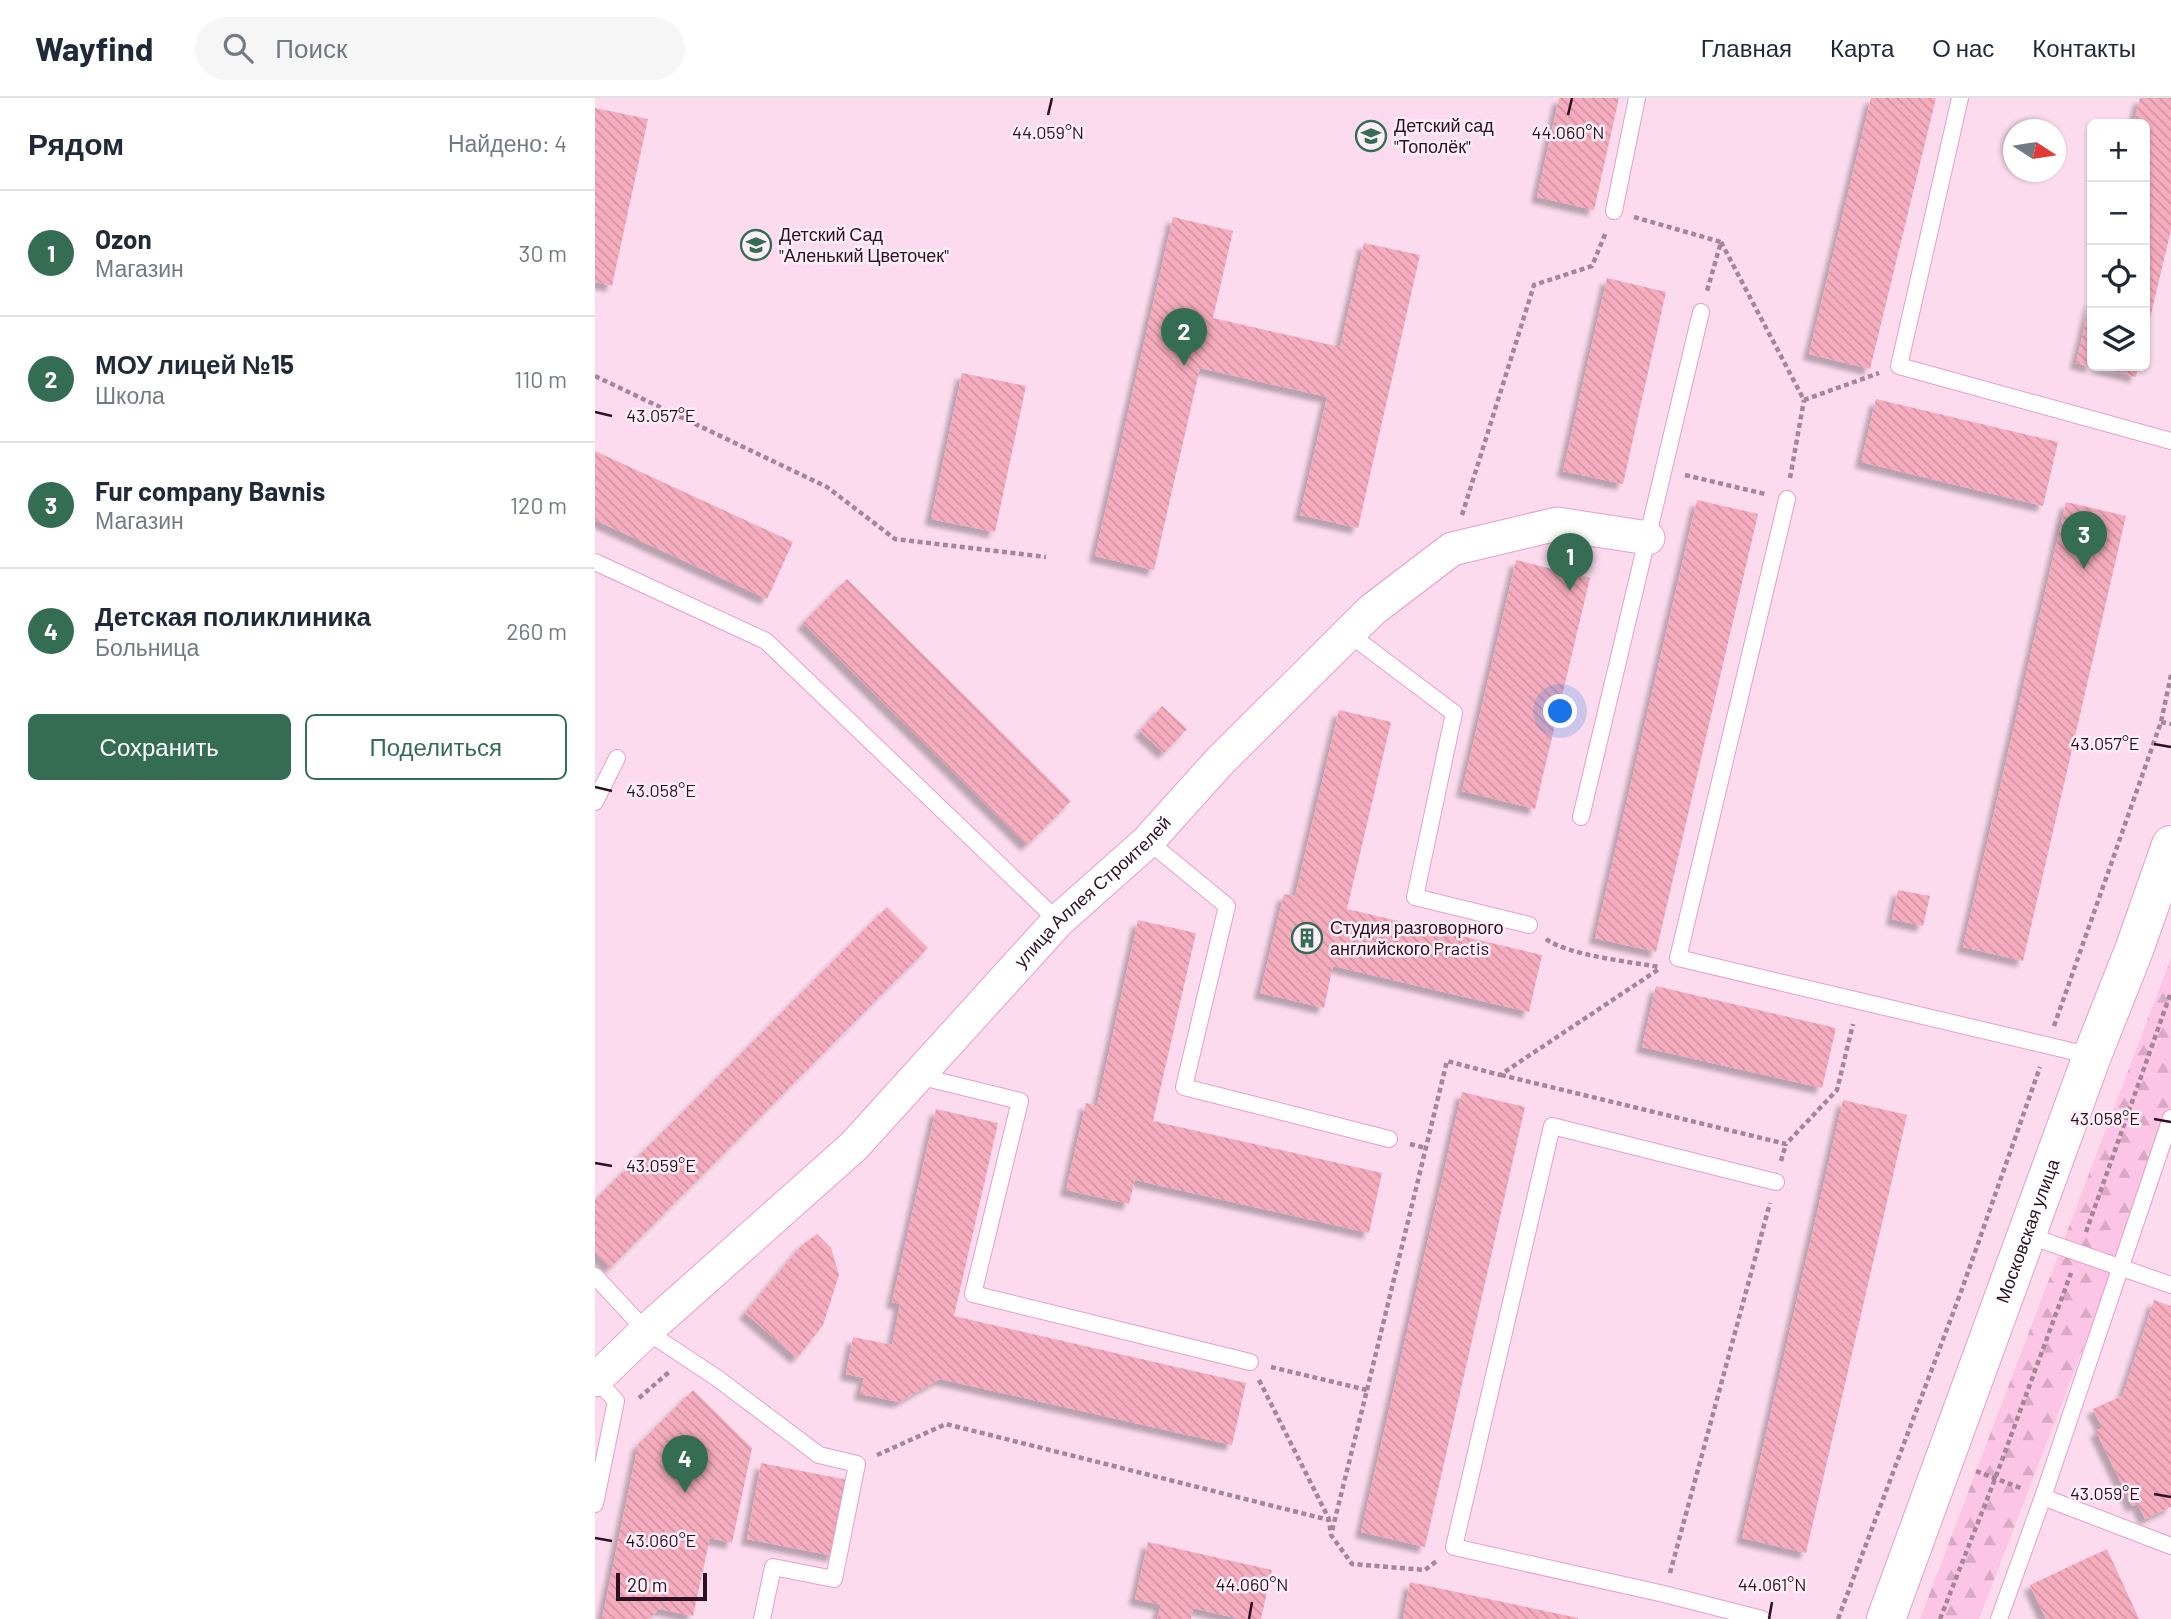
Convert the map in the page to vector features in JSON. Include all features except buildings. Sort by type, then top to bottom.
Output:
[{"type":"street","name":"улица Аллея Строителей","points":[[596,1380],[646,1331],[854,1146],[1058,921],[1148,841],[1219,762],[1372,610],[1452,549],[1557,524],[1648,538]]},
{"type":"street","name":"Московская улица","points":[[1886,1619],[2171,845]]},
{"type":"lane","points":[[1614,211],[1637,98]]},
{"type":"lane","points":[[1960,98],[1899,366],[2171,442]]},
{"type":"lane","points":[[1581,817],[1701,312]]},
{"type":"lane","points":[[1787,499],[1678,958],[2092,1056]]},
{"type":"lane","points":[[595,562],[766,641],[1058,921]]},
{"type":"lane","points":[[1348,634],[1454,713],[1415,897],[1529,925]]},
{"type":"lane","points":[[595,802],[617,758]]},
{"type":"lane","points":[[1148,841],[1227,906],[1184,1087],[1389,1139]]},
{"type":"lane","points":[[918,1076],[1020,1101],[973,1294],[1250,1362]]},
{"type":"lane","points":[[1999,1619],[2171,1118]]},
{"type":"lane","points":[[1762,1619],[1454,1547],[1552,1126],[1776,1182]]},
{"type":"lane","points":[[2027,1235],[2171,1284]]},
{"type":"lane","points":[[595,1276],[646,1331],[717,1378],[819,1455],[857,1464],[834,1579],[773,1567],[762,1619]]},
{"type":"lane","points":[[595,1504],[616,1401],[596,1380]]},
{"type":"lane","points":[[2043,1497],[2171,1546]]},
{"type":"path","points":[[1452,549],[1534,285],[1593,266],[1614,211],[1721,242],[1804,400],[1787,499],[1664,470]]},
{"type":"path","points":[[1701,312],[1721,242]]},
{"type":"path","points":[[1804,400],[1899,366]]},
{"type":"path","points":[[595,376],[827,487],[895,539],[1046,556]]},
{"type":"path","points":[[1838,1619],[1962,1289],[2161,722],[2171,675]]},
{"type":"path","points":[[2161,722],[2171,724]]},
{"type":"path","points":[[1554,945],[1661,968]]},
{"type":"path","points":[[1500,1075],[1678,958]]},
{"type":"path","points":[[1940,1619],[2079,1253],[2171,992]]},
{"type":"path","points":[[1331,1535],[1447,1061],[1786,1144],[1837,1090],[1859,1001]]},
{"type":"path","points":[[1664,1594],[1776,1182]]},
{"type":"path","points":[[1250,1362],[1367,1390]]},
{"type":"path","points":[[1250,1362],[1329,1520],[1331,1535],[1352,1564],[1425,1570],[1454,1547]]},
{"type":"path","points":[[857,1464],[946,1424],[1329,1520]]},
{"type":"green space","points":[[2171,958],[2171,1120],[1979,1619],[1920,1619]]},
{"type":"place","name":"Детский сад \"Тополёк\"","points":[[1371,136]]},
{"type":"place","name":"Детский Сад \"Аленький Цветочек\"","points":[[756,245]]},
{"type":"place","name":"МОУ лицей №15","points":[[1184,366]]},
{"type":"place","name":"Fur company Bavnis","points":[[2084,569]]},
{"type":"place","name":"Ozon","points":[[1570,591]]},
{"type":"place","name":"Студия разговорного английского Practis","points":[[1307,938]]},
{"type":"place","name":"Детская поликлиника","points":[[685,1493]]}]
